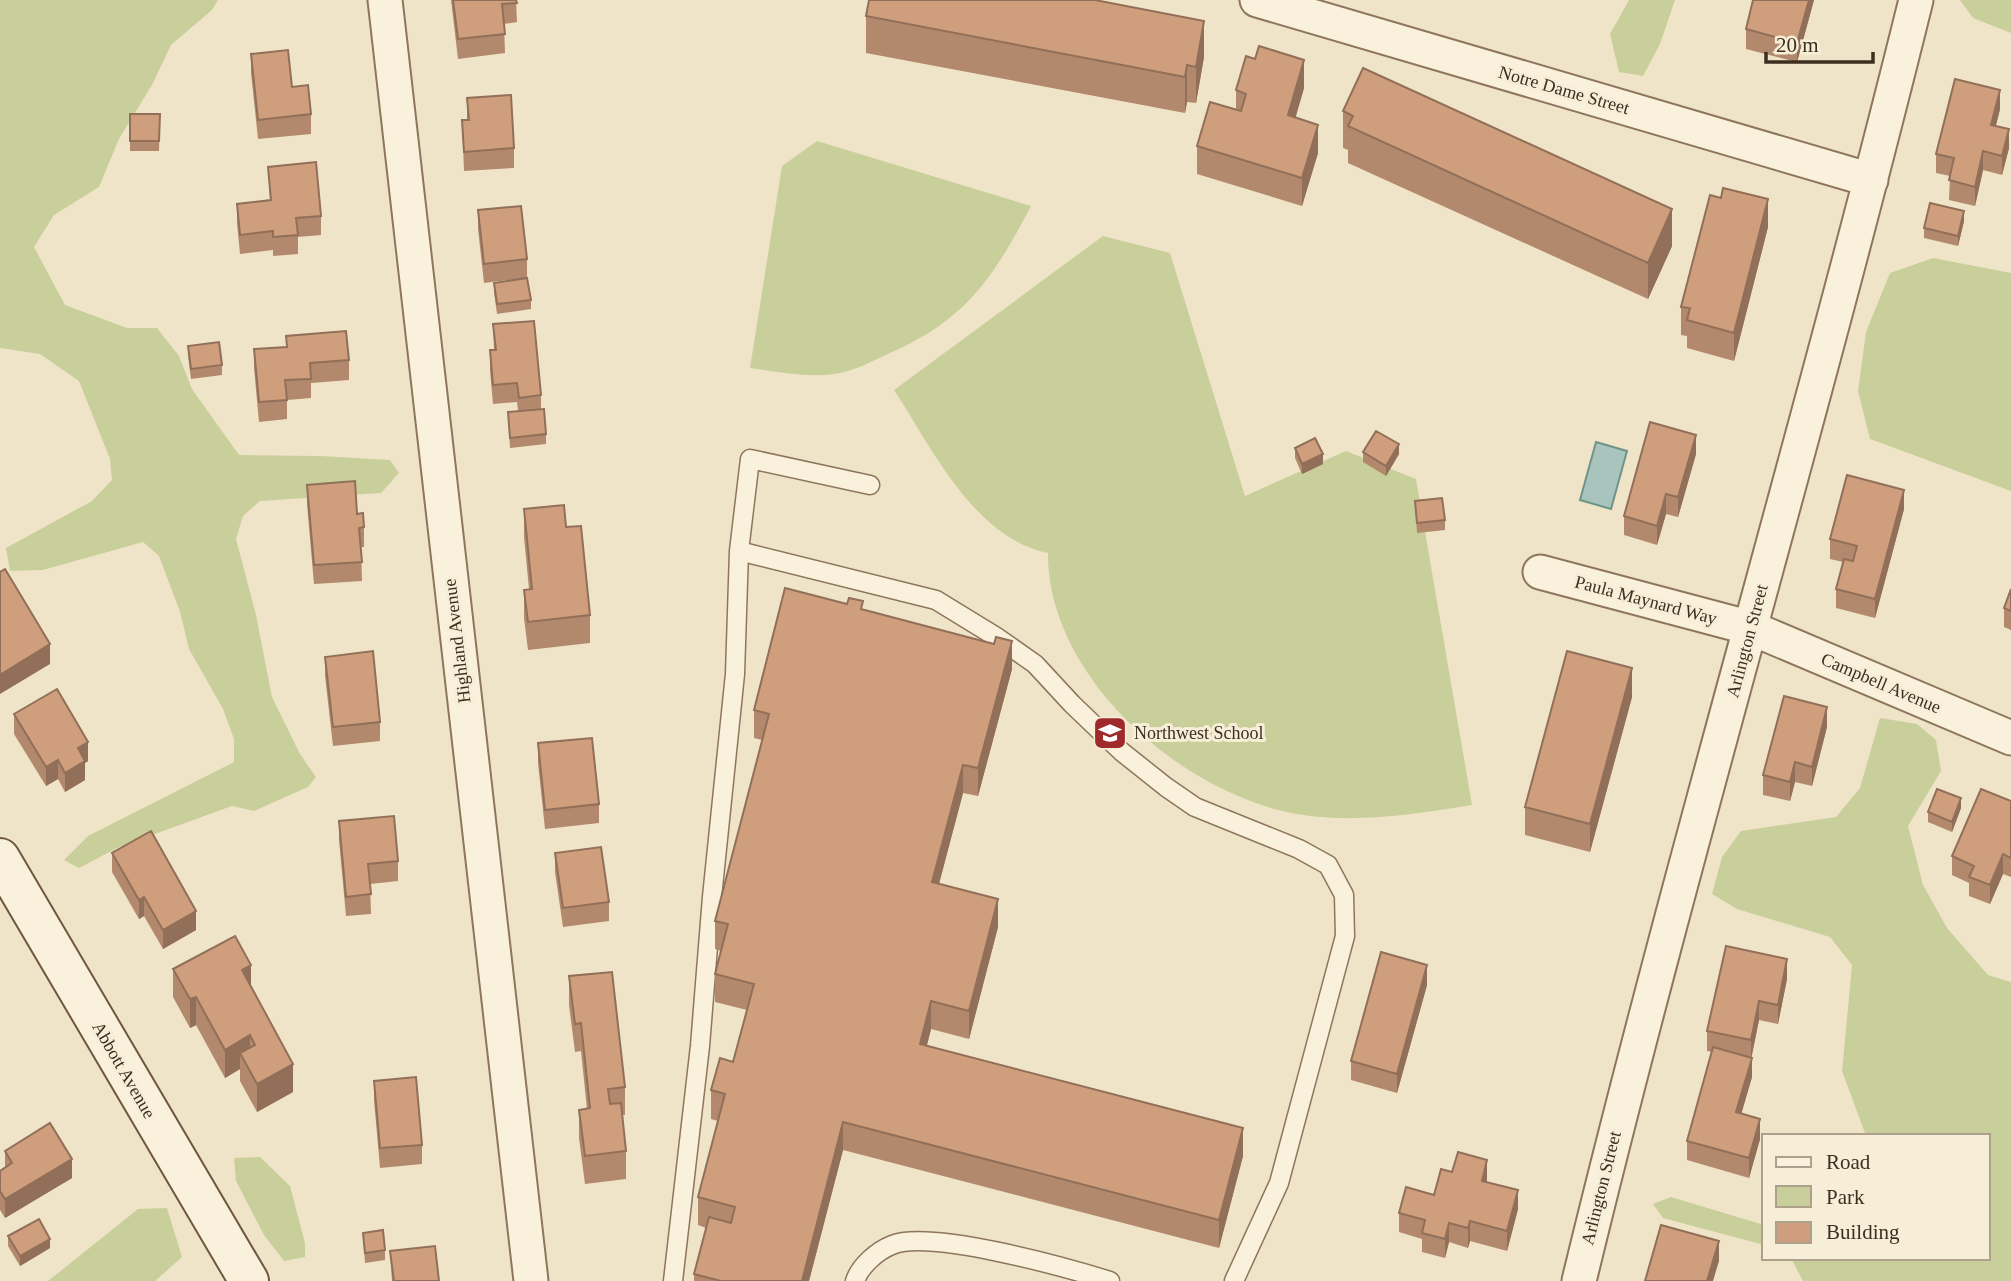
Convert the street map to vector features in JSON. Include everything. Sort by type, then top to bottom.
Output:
[{"type":"street","name":"Highland Avenue","points":[[385,0],[531,1281]]},
{"type":"street","name":"Notre Dame Street","points":[[1258,0],[1871,180]]},
{"type":"street","name":"Arlington Street","points":[[1578,1281],[1619,1117],[1871,180],[1916,0]]},
{"type":"street","name":"Paula Maynard Way","points":[[1541,572],[1751,628]]},
{"type":"street","name":"Campbell Avenue","points":[[1751,628],[2011,737]]},
{"type":"street","name":"Abbott Avenue","points":[[0,858],[249,1281]]},
{"type":"lane","points":[[673,1281],[700,1046],[712,897],[733,701],[739,551],[750,459],[870,485]]},
{"type":"lane","points":[[739,551],[936,600],[1035,664],[1122,752],[1166,788],[1195,807],[1299,849],[1328,865],[1345,895],[1345,936],[1279,1183],[1234,1281]]},
{"type":"lane","points":[[855,1281],[859,1268],[893,1244],[920,1241],[964,1245],[1110,1281]]},
{"type":"green space","points":[[0,0],[218,0],[212,10],[171,45],[152,85],[119,139],[99,187],[54,215],[34,247],[65,305],[127,328],[157,328],[179,356],[192,389],[239,455],[390,460],[399,473],[381,493],[260,501],[243,516],[236,539],[256,615],[272,697],[300,754],[316,777],[308,787],[254,811],[232,806],[119,847],[79,868],[64,860],[88,836],[234,762],[234,739],[223,709],[189,649],[180,612],[159,556],[143,542],[43,570],[10,571],[6,548],[92,501],[112,480],[110,459],[79,381],[40,354],[0,348]]},
{"type":"green space","points":[[1629,0],[1675,0],[1660,44],[1643,76],[1619,72],[1610,34]]},
{"type":"green space","points":[[1960,0],[2011,0],[2011,33],[1973,18]]},
{"type":"green space","points":[[817,141],[1031,206],[1004,255],[975,294],[958,311],[917,340],[849,371],[835,374],[803,375],[750,368],[782,166]]},
{"type":"green space","points":[[1103,236],[1170,253],[1245,496],[1346,451],[1416,479],[1472,805],[1363,818],[1297,814],[1253,802],[1209,782],[1167,755],[1129,722],[1096,685],[1070,643],[1054,599],[1048,553],[1022,544],[998,529],[977,510],[940,463],[894,390]]},
{"type":"green space","points":[[1933,258],[2011,273],[2011,491],[1870,439],[1858,391],[1866,332],[1890,273]]},
{"type":"green space","points":[[1880,718],[1917,724],[1936,740],[1941,771],[1908,826],[1923,885],[1947,928],[1988,975],[2011,982],[2011,1281],[1803,1281],[1792,1260],[1990,1260],[1990,1134],[1865,1134],[1842,1071],[1852,965],[1830,937],[1737,909],[1712,894],[1722,857],[1741,831],[1836,817],[1860,788]]},
{"type":"green space","points":[[260,1157],[290,1186],[305,1243],[305,1257],[284,1261],[264,1235],[236,1181],[234,1158]]},
{"type":"green space","points":[[1671,1197],[1762,1224],[1762,1244],[1663,1218],[1653,1204]]},
{"type":"green space","points":[[167,1208],[182,1257],[155,1281],[48,1281],[138,1209]]},
{"type":"water","points":[[1596,442],[1627,451],[1611,509],[1580,500]]},
{"type":"building","points":[[453,0],[516,0],[517,3],[502,4],[505,34],[458,39]]},
{"type":"building","points":[[869,0],[1095,0],[1204,21],[1196,67],[1187,65],[1185,77],[866,16]]},
{"type":"building","points":[[1753,0],[1809,0],[1797,43],[1746,29]]},
{"type":"building","points":[[1259,46],[1304,60],[1288,115],[1318,125],[1302,178],[1197,146],[1210,102],[1241,111],[1246,94],[1236,90],[1246,56],[1255,59]]},
{"type":"building","points":[[288,50],[292,87],[308,85],[311,114],[258,120],[251,54]]},
{"type":"building","points":[[1363,68],[1672,209],[1648,263],[1348,126],[1353,116],[1343,111]]},
{"type":"building","points":[[1955,79],[2000,90],[1991,125],[2009,129],[2002,156],[1983,151],[1975,187],[1949,180],[1954,158],[1936,154]]},
{"type":"building","points":[[511,95],[514,148],[464,152],[462,120],[469,120],[467,98]]},
{"type":"building","points":[[130,114],[160,114],[159,141],[130,141]]},
{"type":"building","points":[[316,162],[321,216],[296,218],[298,235],[273,237],[273,231],[240,235],[237,204],[271,200],[268,167]]},
{"type":"building","points":[[1723,188],[1768,199],[1734,333],[1687,320],[1690,308],[1681,307],[1710,195],[1721,198]]},
{"type":"building","points":[[1930,203],[1964,211],[1958,236],[1924,228]]},
{"type":"building","points":[[521,206],[527,259],[484,264],[478,210]]},
{"type":"building","points":[[527,278],[531,300],[497,304],[494,283]]},
{"type":"building","points":[[534,321],[541,395],[519,398],[517,383],[493,385],[490,350],[496,350],[493,324]]},
{"type":"building","points":[[346,331],[349,360],[310,363],[311,379],[285,380],[287,400],[259,402],[254,349],[287,347],[286,336]]},
{"type":"building","points":[[219,342],[222,365],[191,369],[188,346]]},
{"type":"building","points":[[544,409],[546,434],[510,438],[508,412]]},
{"type":"building","points":[[1650,422],[1696,435],[1678,497],[1666,494],[1657,526],[1624,516]]},
{"type":"building","points":[[1376,431],[1399,444],[1386,466],[1363,452]]},
{"type":"building","points":[[1315,438],[1323,454],[1302,464],[1295,448]]},
{"type":"building","points":[[1847,475],[1904,490],[1875,599],[1836,589],[1844,559],[1853,561],[1857,546],[1830,539]]},
{"type":"building","points":[[355,481],[357,514],[363,513],[364,527],[359,528],[362,562],[314,565],[307,485]]},
{"type":"building","points":[[1442,498],[1445,520],[1417,523],[1415,501]]},
{"type":"building","points":[[564,505],[566,527],[581,526],[590,615],[528,622],[524,590],[532,589],[524,509]]},
{"type":"building","points":[[5,569],[50,644],[0,675],[0,572]]},
{"type":"building","points":[[785,588],[847,604],[849,598],[863,601],[861,609],[994,644],[996,637],[1012,641],[978,768],[963,765],[932,882],[998,899],[969,1011],[931,1001],[920,1044],[1243,1128],[1219,1220],[843,1122],[802,1281],[721,1281],[694,1274],[709,1217],[731,1223],[735,1207],[698,1197],[725,1094],[711,1090],[720,1058],[733,1062],[754,984],[715,974],[728,924],[715,921],[769,714],[754,710]]},
{"type":"building","points":[[2011,589],[2011,611],[2004,608]]},
{"type":"building","points":[[373,651],[380,722],[333,727],[325,657]]},
{"type":"building","points":[[1567,651],[1632,668],[1590,824],[1525,807]]},
{"type":"building","points":[[57,689],[88,742],[78,748],[85,761],[65,773],[58,760],[46,767],[14,714]]},
{"type":"building","points":[[1784,696],[1827,707],[1812,767],[1795,762],[1790,782],[1763,775]]},
{"type":"building","points":[[592,738],[599,804],[545,810],[538,743]]},
{"type":"building","points":[[1937,789],[1961,798],[1952,822],[1928,812]]},
{"type":"building","points":[[1981,789],[2011,801],[2011,858],[2003,854],[1990,885],[1969,877],[1974,866],[1952,856]]},
{"type":"building","points":[[394,816],[398,861],[368,864],[371,894],[346,897],[339,821]]},
{"type":"building","points":[[151,831],[196,911],[163,930],[144,897],[139,900],[112,853]]},
{"type":"building","points":[[601,847],[609,902],[563,908],[555,853]]},
{"type":"building","points":[[235,936],[251,965],[242,970],[293,1064],[257,1084],[240,1053],[255,1045],[250,1035],[225,1050],[196,997],[190,999],[173,969]]},
{"type":"building","points":[[1726,946],[1787,959],[1778,1005],[1759,1001],[1751,1040],[1707,1031]]},
{"type":"building","points":[[1381,952],[1427,965],[1397,1074],[1351,1061]]},
{"type":"building","points":[[612,972],[625,1087],[608,1089],[610,1104],[621,1103],[626,1151],[585,1156],[579,1110],[590,1108],[581,1023],[575,1024],[569,976]]},
{"type":"building","points":[[1713,1047],[1752,1058],[1736,1112],[1760,1119],[1749,1158],[1687,1141]]},
{"type":"building","points":[[416,1077],[422,1145],[380,1148],[374,1081]]},
{"type":"building","points":[[50,1123],[72,1159],[5,1199],[0,1191],[0,1171],[12,1163],[5,1151]]},
{"type":"building","points":[[1458,1152],[1487,1160],[1482,1181],[1518,1190],[1507,1231],[1470,1221],[1468,1228],[1449,1223],[1445,1239],[1422,1233],[1425,1220],[1399,1213],[1406,1187],[1434,1195],[1441,1169],[1452,1172]]},
{"type":"building","points":[[39,1219],[50,1239],[20,1256],[8,1236]]},
{"type":"building","points":[[1661,1225],[1719,1241],[1707,1281],[1645,1281]]},
{"type":"building","points":[[383,1230],[385,1250],[365,1253],[363,1233]]},
{"type":"building","points":[[435,1246],[439,1281],[394,1281],[390,1251]]},
{"type":"place","name":"Northwest School","points":[[1110,733]]}]
